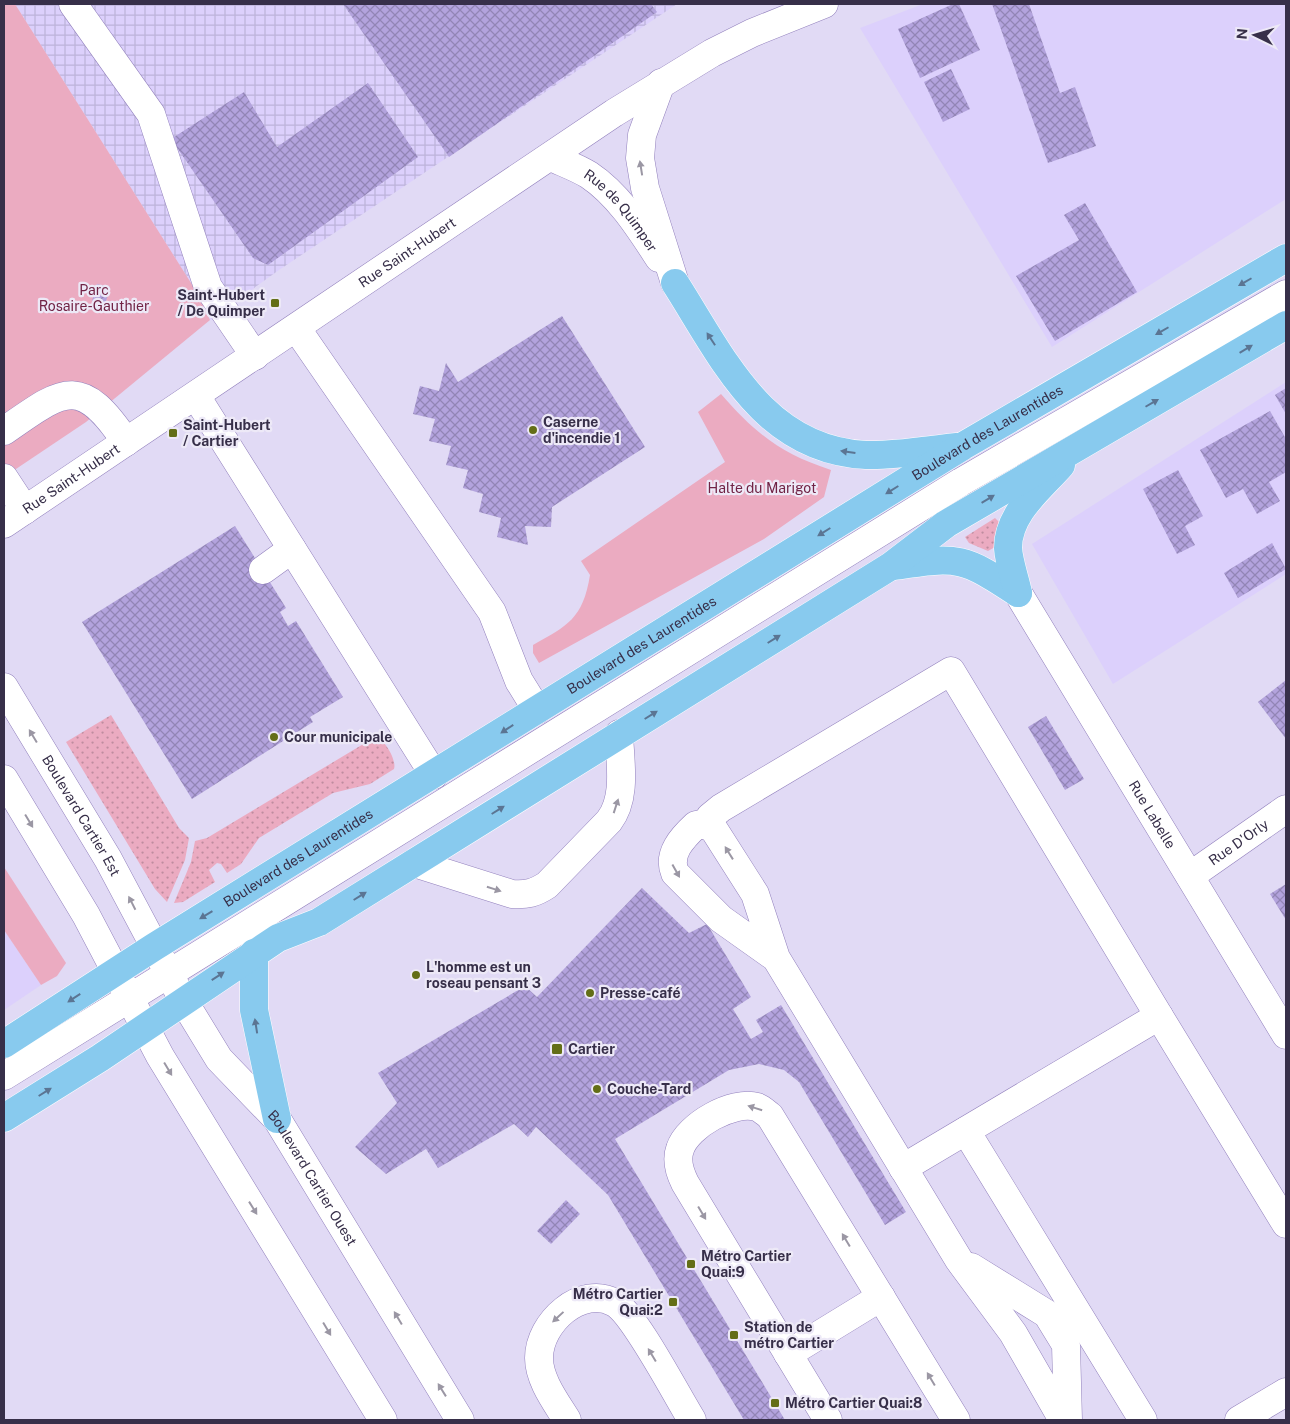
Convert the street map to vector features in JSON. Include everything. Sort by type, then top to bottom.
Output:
[{"type":"main road","name":"Boulevard des Laurentides","points":[[4,1044],[154,946],[434,776],[963,446],[1286,258]]},
{"type":"main road","points":[[675,283],[745,391],[764,412],[793,433],[830,449],[864,454],[883,455],[963,446]]},
{"type":"main road","points":[[4,1118],[100,1058],[254,953],[278,938],[319,922],[891,566],[946,524],[1286,325]]},
{"type":"main road","points":[[1018,593],[1009,556],[1009,535],[1012,525],[1025,505],[1079,446]]},
{"type":"main road","points":[[891,566],[940,559],[961,561],[982,569],[1018,593]]},
{"type":"main road","points":[[254,953],[254,1010],[277,1118]]},
{"type":"street","points":[[73,4],[151,114],[208,288],[255,356]]},
{"type":"street","name":"Rue Saint-Hubert","points":[[14,517],[297,329],[661,83],[735,42],[824,4]]},
{"type":"street","points":[[661,83],[642,135],[640,158],[645,188],[675,283]]},
{"type":"street","name":"Rue de Quimper","points":[[551,157],[589,175],[607,190],[636,224],[675,283]]},
{"type":"street","name":"Boulevard des Laurentides","points":[[4,1076],[961,482],[1286,294]]},
{"type":"street","points":[[297,329],[492,612],[519,682],[537,710]]},
{"type":"street","points":[[4,431],[46,401],[67,395],[78,396],[100,408],[126,442]]},
{"type":"street","points":[[196,396],[434,776]]},
{"type":"street","points":[[4,478],[14,517]]},
{"type":"street","points":[[263,570],[292,549]]},
{"type":"street","name":"Rue Labelle","points":[[1018,593],[1286,1036]]},
{"type":"street","points":[[706,825],[710,817],[721,808],[951,671],[1286,1224]]},
{"type":"street","name":"Boulevard Cartier Est","points":[[4,687],[94,835],[154,946]]},
{"type":"street","points":[[414,863],[512,894],[526,895],[538,891],[547,885],[609,821],[616,810],[620,790],[620,734]]},
{"type":"street","points":[[4,779],[86,915],[144,1027],[383,1420]]},
{"type":"street","name":"Rue D'Orly","points":[[1190,876],[1286,809]]},
{"type":"street","points":[[776,958],[721,919],[675,873],[671,860],[675,849],[696,825],[706,825],[717,833],[755,894],[776,958],[959,1260],[998,1343],[1018,1377],[1064,1420]]},
{"type":"street","points":[[254,953],[256,919]]},
{"type":"street","name":"Boulevard Cartier Ouest","points":[[154,946],[183,1000],[219,1059],[277,1118],[460,1420]]},
{"type":"street","points":[[903,1168],[1159,1016]]},
{"type":"street","points":[[828,1420],[684,1183],[680,1173],[680,1149],[684,1140],[691,1132],[713,1117],[742,1105],[760,1108],[770,1116],[956,1420]]},
{"type":"street","points":[[966,1130],[1143,1420]]},
{"type":"street","points":[[959,1260],[1046,1314],[1066,1346],[1064,1420]]},
{"type":"street","points":[[564,1419],[546,1383],[539,1359],[540,1347],[549,1326],[556,1318],[569,1307],[590,1298],[615,1304],[630,1317],[692,1420]]},
{"type":"street","points":[[788,1354],[881,1298]]},
{"type":"street","points":[[1239,1420],[1286,1392]]},
{"type":"shaded area","points":[[15,4],[677,4],[279,270],[210,320],[198,294]]},
{"type":"shaded area","points":[[923,4],[1286,4],[1286,199],[1052,347],[860,28]]},
{"type":"shaded area","points":[[1286,382],[1286,574],[1113,684],[1032,544]]},
{"type":"shaded area","points":[[4,930],[41,985],[4,1010]]},
{"type":"green space","name":"Parc Rosaire-Gauthier","points":[[4,4],[15,4],[198,294],[210,320],[86,422],[4,477]]},
{"type":"green space","name":"Halte du Marigot","points":[[721,394],[733,408],[770,441],[798,457],[831,470],[824,497],[764,539],[539,663],[533,653],[533,645],[564,626],[572,619],[583,602],[590,575],[581,561],[725,462],[698,412]]},
{"type":"green space","points":[[995,518],[999,522],[995,547],[988,551],[969,543],[965,537]]},
{"type":"green space","points":[[111,715],[179,828],[189,838],[185,860],[167,902],[155,889],[66,742]]},
{"type":"green space","points":[[375,737],[379,738],[389,750],[394,760],[394,769],[370,784],[333,793],[259,838],[241,864],[227,873],[221,864],[217,863],[209,870],[215,882],[183,902],[174,903],[191,862],[195,841],[207,838]]},
{"type":"green space","points":[[4,867],[66,963],[57,976],[41,985],[4,930]]},
{"type":"building","points":[[343,4],[651,4],[657,12],[449,157]]},
{"type":"building","points":[[953,4],[959,4],[980,50],[920,78],[898,29]]},
{"type":"building","points":[[992,4],[1029,4],[1060,93],[1075,87],[1096,146],[1048,163]]},
{"type":"building","points":[[951,69],[970,109],[943,122],[924,82]]},
{"type":"building","points":[[368,83],[418,157],[268,265],[253,258],[171,139],[244,92],[277,147]]},
{"type":"building","points":[[1085,203],[1137,292],[1055,341],[1016,276],[1079,240],[1064,215]]},
{"type":"building","points":[[97,284],[110,287],[105,305],[92,301]]},
{"type":"building","name":"Caserne d'incendie 1","points":[[562,316],[645,447],[552,507],[551,527],[525,526],[528,545],[497,537],[501,518],[479,512],[483,494],[463,488],[468,470],[446,465],[451,446],[429,441],[435,419],[413,414],[420,386],[439,391],[446,363],[458,382]]},
{"type":"building","points":[[1286,388],[1286,414],[1275,395]]},
{"type":"building","points":[[1270,411],[1286,439],[1286,472],[1269,482],[1280,501],[1257,514],[1243,489],[1226,498],[1200,450]]},
{"type":"building","points":[[1178,470],[1203,516],[1185,526],[1195,545],[1177,554],[1143,489]]},
{"type":"building","points":[[235,526],[286,608],[280,612],[288,626],[296,621],[343,697],[310,717],[313,722],[192,799],[82,622]]},
{"type":"building","points":[[1272,543],[1286,569],[1238,598],[1224,573]]},
{"type":"building","points":[[1286,680],[1286,739],[1258,702]]},
{"type":"building","points":[[1046,716],[1084,779],[1065,790],[1028,727]]},
{"type":"building","points":[[1286,884],[1286,920],[1270,894]]},
{"type":"building","name":"Cartier","points":[[642,888],[689,933],[707,924],[751,997],[733,1009],[751,1039],[763,1032],[756,1020],[781,1005],[906,1212],[885,1225],[799,1082],[784,1070],[759,1064],[729,1070],[615,1139],[785,1420],[744,1420],[608,1195],[536,1127],[528,1137],[514,1124],[438,1168],[426,1149],[386,1174],[355,1147],[397,1103],[378,1073],[525,986],[537,997]]},
{"type":"building","points":[[566,1200],[580,1214],[551,1244],[537,1231]]},
{"type":"place","name":"Saint-Hubert / De Quimper","points":[[275,303]]},
{"type":"place","name":"Caserne d'incendie 1","points":[[533,430]]},
{"type":"place","name":"Saint-Hubert / Cartier","points":[[173,433]]},
{"type":"place","name":"Cour municipale","points":[[274,737]]},
{"type":"place","name":"L'homme est un roseau pensant 3","points":[[416,975]]},
{"type":"place","name":"Presse-café","points":[[590,993]]},
{"type":"place","name":"Cartier","points":[[557,1049]]},
{"type":"place","name":"Couche-Tard","points":[[597,1089]]},
{"type":"place","name":"Métro Cartier Quai:9","points":[[691,1264]]},
{"type":"place","name":"Métro Cartier Quai:2","points":[[673,1302]]},
{"type":"place","name":"Station de métro Cartier","points":[[734,1335]]},
{"type":"place","name":"Métro Cartier Quai:8","points":[[775,1403]]}]
